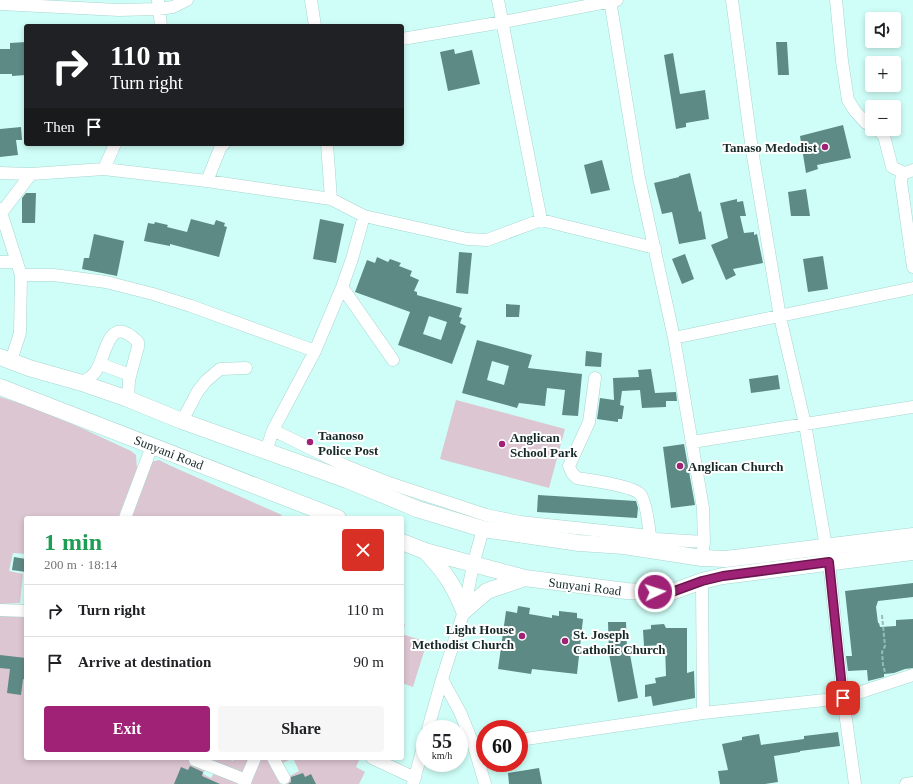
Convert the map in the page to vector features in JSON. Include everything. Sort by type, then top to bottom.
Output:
[{"type":"main road","name":"Sunyani Road","points":[[5,359],[128,399],[182,421],[347,480],[417,509],[483,529],[579,543],[624,546],[702,558],[726,559],[913,552]]},
{"type":"main road","name":"Sunyani Road","points":[[0,387],[333,516]]},
{"type":"main road","name":"Sunyani Road","points":[[404,543],[425,551],[473,565],[525,578],[626,591],[669,593],[702,581],[723,576],[913,536]]},
{"type":"main road","points":[[425,551],[448,577],[459,597],[464,611],[487,591],[525,578]]},
{"type":"street","points":[[0,4],[119,10],[158,5],[173,6],[187,0]]},
{"type":"street","points":[[311,0],[315,24]]},
{"type":"street","points":[[498,0],[541,220]]},
{"type":"street","points":[[404,39],[503,22],[612,0],[639,178],[674,338],[703,508],[704,542],[702,558]]},
{"type":"street","points":[[732,0],[752,150],[780,317],[806,424],[828,554],[843,698],[855,784]]},
{"type":"street","points":[[836,0],[842,61],[848,100],[855,111],[865,121]]},
{"type":"street","points":[[158,5],[161,24]]},
{"type":"street","points":[[884,136],[892,167],[907,171],[901,182],[910,225],[913,267]]},
{"type":"street","points":[[104,169],[114,146]]},
{"type":"street","points":[[207,181],[221,146]]},
{"type":"street","points":[[327,146],[331,199]]},
{"type":"street","points":[[0,173],[31,174],[104,169],[207,181],[331,199],[364,216],[467,239],[487,240],[541,220],[655,248]]},
{"type":"street","points":[[5,359],[20,333],[20,275],[1,211],[31,174]]},
{"type":"street","points":[[266,451],[273,430],[315,351],[342,287],[352,259],[364,216]]},
{"type":"street","points":[[0,262],[17,262]]},
{"type":"street","points":[[20,275],[54,275],[106,282],[153,294],[191,306],[315,351]]},
{"type":"street","points":[[342,287],[393,360]]},
{"type":"street","points":[[674,338],[913,288]]},
{"type":"street","points":[[82,383],[91,378],[100,364],[112,335],[118,332],[126,333],[138,342],[130,376],[128,399]]},
{"type":"street","points":[[100,364],[130,376]]},
{"type":"street","points":[[182,421],[198,391],[220,369],[246,368]]},
{"type":"street","points":[[595,378],[589,422],[569,466],[572,473],[578,478],[627,488],[640,493],[644,501],[650,536]]},
{"type":"street","points":[[692,442],[913,407]]},
{"type":"street","points":[[273,430],[346,466],[392,484],[486,515],[541,524],[650,536],[655,539],[704,542]]},
{"type":"street","points":[[126,516],[152,446]]},
{"type":"street","points":[[431,720],[464,611],[473,565],[483,529]]},
{"type":"street","points":[[702,581],[703,713]]},
{"type":"street","points":[[0,610],[24,611]]},
{"type":"street","points":[[528,739],[703,713],[843,698],[913,675]]},
{"type":"street","points":[[442,679],[476,739]]},
{"type":"street","points":[[195,760],[245,782],[254,760]]},
{"type":"street","points":[[274,760],[284,778]]},
{"type":"street","points":[[376,760],[414,781]]},
{"type":"street","points":[[483,772],[485,784]]},
{"type":"street","points":[[906,784],[913,783]]},
{"type":"path","points":[[882,615],[885,646],[882,652],[883,665],[890,682]]},
{"type":"shaded area","points":[[0,397],[50,415],[131,451],[136,455],[137,469],[119,516],[24,516],[24,554],[13,553],[9,571],[23,574],[20,603],[0,604]]},
{"type":"shaded area","name":"Anglican School Park","points":[[456,400],[565,429],[549,488],[440,459]]},
{"type":"shaded area","points":[[159,460],[282,515],[131,516],[151,462]]},
{"type":"shaded area","points":[[0,616],[24,616],[24,760],[195,760],[205,770],[203,774],[211,778],[214,773],[200,760],[269,760],[280,784],[0,784]]},
{"type":"shaded area","points":[[404,635],[427,642],[413,687],[404,684]]},
{"type":"shaded area","points":[[278,760],[289,760],[281,764]]},
{"type":"shaded area","points":[[294,760],[359,760],[356,767],[365,772],[359,784],[282,784],[289,781],[288,777],[299,771]]},
{"type":"building","points":[[24,42],[24,75],[12,76],[12,74],[0,74],[0,49],[10,49],[10,43]]},
{"type":"building","points":[[776,42],[787,42],[789,75],[778,75]]},
{"type":"building","points":[[454,49],[455,54],[472,50],[480,84],[448,91],[440,52]]},
{"type":"building","points":[[673,53],[680,94],[705,90],[709,119],[686,123],[686,127],[676,129],[664,55]]},
{"type":"building","name":"Tanaso Medodist","points":[[843,125],[851,158],[817,165],[818,169],[806,173],[800,136]]},
{"type":"building","points":[[21,127],[22,140],[16,140],[18,155],[0,157],[0,129]]},
{"type":"building","points":[[602,160],[610,190],[591,194],[584,165]]},
{"type":"building","points":[[690,173],[699,212],[701,211],[706,239],[679,244],[672,212],[662,214],[654,183]]},
{"type":"building","points":[[806,189],[810,216],[791,216],[788,192]]},
{"type":"building","points":[[26,193],[36,193],[35,223],[22,223],[22,198]]},
{"type":"building","points":[[737,199],[737,202],[743,201],[746,216],[740,216],[744,233],[754,232],[754,235],[757,234],[763,263],[733,269],[736,275],[726,280],[711,245],[728,238],[720,203]]},
{"type":"building","points":[[191,219],[214,225],[216,220],[225,223],[224,226],[227,227],[219,257],[170,244],[170,246],[144,241],[148,223],[154,224],[155,222],[168,225],[167,227],[187,232]]},
{"type":"building","points":[[320,219],[344,224],[336,263],[313,259]]},
{"type":"building","points":[[94,234],[124,241],[117,276],[82,269],[84,258],[89,258]]},
{"type":"building","points":[[459,252],[472,253],[468,294],[456,293]]},
{"type":"building","points":[[685,254],[694,279],[682,284],[672,259]]},
{"type":"building","points":[[823,256],[828,289],[808,292],[803,259]]},
{"type":"building","points":[[377,257],[388,262],[390,259],[401,263],[399,266],[412,271],[410,276],[419,280],[414,291],[417,292],[417,295],[462,308],[459,317],[462,318],[460,323],[466,326],[452,364],[398,345],[410,312],[355,292],[367,260],[375,263]],"holes":[[[429,316],[447,322],[441,340],[423,334]]]},
{"type":"building","points":[[506,304],[520,305],[519,317],[506,317]]},
{"type":"building","points":[[477,340],[532,355],[528,368],[582,374],[578,416],[562,415],[565,390],[547,388],[545,406],[519,403],[517,408],[462,393]],"holes":[[[492,361],[509,366],[504,385],[487,380]]]},
{"type":"building","points":[[586,351],[602,353],[601,367],[585,366]]},
{"type":"building","points":[[651,369],[655,393],[676,392],[677,401],[666,401],[666,407],[642,408],[640,390],[622,391],[620,405],[624,406],[622,419],[618,419],[618,422],[597,419],[600,398],[614,400],[613,378],[639,377],[638,370]]},
{"type":"building","points":[[778,375],[780,389],[751,393],[749,379]]},
{"type":"building","name":"Anglican Church","points":[[684,444],[695,505],[671,508],[663,447]]},
{"type":"building","points":[[538,495],[636,501],[638,508],[637,518],[537,512]]},
{"type":"building","points":[[14,557],[24,559],[24,572],[12,570]]},
{"type":"building","points":[[913,583],[913,597],[878,601],[876,607],[880,627],[896,626],[896,620],[913,619],[913,668],[884,674],[884,677],[868,681],[867,670],[848,671],[846,656],[852,656],[845,591]]},
{"type":"building","points":[[518,606],[530,608],[529,614],[552,618],[552,615],[559,616],[559,611],[577,613],[577,618],[583,619],[577,674],[532,669],[531,674],[498,669],[506,611],[517,613]]},
{"type":"building","points":[[608,622],[626,622],[627,649],[629,649],[638,698],[618,702],[609,654]]},
{"type":"building","points":[[664,624],[666,628],[687,628],[687,673],[694,671],[695,698],[653,706],[651,696],[645,697],[645,685],[656,683],[655,678],[666,676],[665,645],[644,646],[643,630],[651,629],[651,625]]},
{"type":"building","points":[[0,655],[24,658],[24,679],[21,695],[7,693],[10,669],[0,668]]},
{"type":"building","points":[[838,732],[840,746],[774,756],[778,782],[765,784],[720,784],[718,771],[728,770],[722,744],[742,740],[742,737],[759,734],[761,745],[804,739],[804,736]]},
{"type":"building","points":[[190,766],[203,772],[202,776],[220,784],[174,784],[181,767],[188,770]]},
{"type":"building","points":[[539,768],[542,784],[509,784],[508,773],[528,772],[528,770]]},
{"type":"building","points":[[303,773],[305,777],[311,774],[316,784],[288,784],[291,782],[291,777]]},
{"type":"place","name":"Tanaso Medodist","points":[[825,147]]},
{"type":"place","name":"Taanoso Police Post","points":[[310,442]]},
{"type":"place","name":"Anglican School Park","points":[[502,444]]},
{"type":"place","name":"Anglican Church","points":[[680,466]]},
{"type":"place","name":"Light House Methodist Church","points":[[522,636]]},
{"type":"place","name":"St. Joseph Catholic Church","points":[[565,641]]},
{"type":"route","points":[[655,592],[669,593],[702,581],[723,576],[829,562],[843,698]]}]
